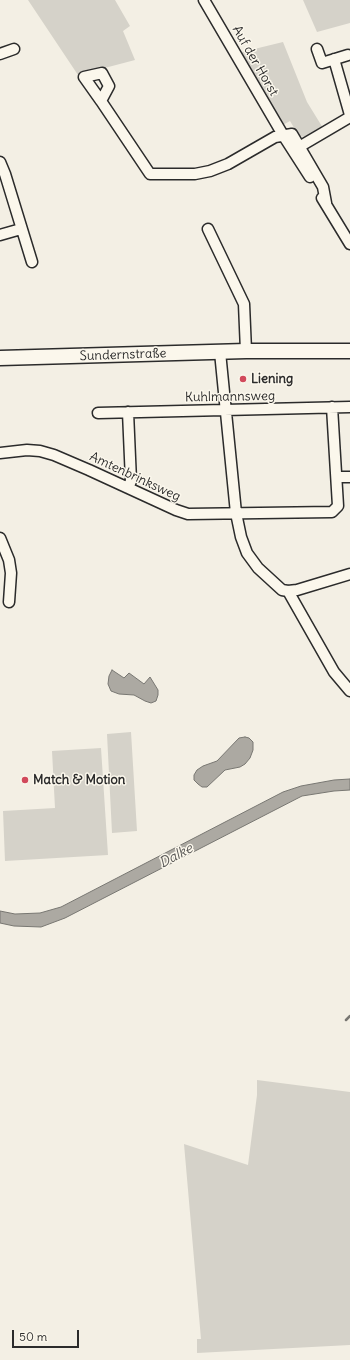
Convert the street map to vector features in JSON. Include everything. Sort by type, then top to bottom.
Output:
[{"type":"street","name":"Auf der Horst","points":[[204,0],[283,135],[350,243]]},
{"type":"street","points":[[317,48],[322,63],[348,55]]},
{"type":"street","points":[[0,54],[14,49]]},
{"type":"street","points":[[299,147],[350,116],[334,59]]},
{"type":"street","points":[[101,101],[150,174],[195,174],[210,172],[228,164],[275,137],[283,135]]},
{"type":"street","name":"Auf der Horst","points":[[283,135],[292,134],[324,187],[326,203]]},
{"type":"street","points":[[0,162],[32,262]]},
{"type":"street","points":[[0,235],[22,229]]},
{"type":"street","points":[[208,229],[244,304],[246,352]]},
{"type":"street","name":"Sundernstraße","points":[[0,358],[220,352],[350,351]]},
{"type":"street","points":[[220,352],[236,513],[244,547],[258,568],[277,587],[288,592],[350,574]]},
{"type":"street","name":"Kuhlmannsweg","points":[[98,413],[350,407]]},
{"type":"street","points":[[332,408],[337,477],[350,477]]},
{"type":"street","points":[[128,412],[131,481],[128,488]]},
{"type":"street","name":"Amtenbrinksweg","points":[[0,453],[27,450],[40,451],[54,455],[188,514],[332,512],[338,506],[337,477]]},
{"type":"street","points":[[0,538],[4,561],[11,573],[9,602]]},
{"type":"street","points":[[288,592],[334,672],[350,691]]},
{"type":"shaded area","points":[[28,0],[115,0],[130,26],[123,31],[135,60],[78,75]]},
{"type":"shaded area","points":[[303,0],[350,0],[350,23],[317,32]]},
{"type":"shaded area","points":[[283,42],[307,102],[323,128],[306,137],[299,136],[290,121],[281,126],[238,53]]},
{"type":"shaded area","points":[[131,732],[137,831],[112,833],[107,734]]},
{"type":"shaded area","points":[[101,748],[108,855],[5,861],[3,811],[55,808],[52,751]]},
{"type":"shaded area","points":[[257,1080],[350,1092],[350,1345],[197,1353],[197,1339],[201,1339],[184,1144],[248,1165],[257,1095]]},
{"type":"water","points":[[112,670],[124,678],[129,673],[144,684],[150,677],[158,690],[156,701],[151,703],[134,695],[119,694],[111,691],[108,684],[109,676]]},
{"type":"water","points":[[239,738],[249,738],[253,742],[253,750],[250,758],[245,764],[240,767],[225,770],[207,787],[202,787],[194,780],[194,775],[197,770],[217,761]]},
{"type":"water","name":"Dalke","points":[[350,779],[350,790],[302,796],[65,918],[41,927],[14,926],[0,923],[0,911],[15,914],[40,913],[61,907],[283,792],[301,786],[334,780]]},
{"type":"waterway","points":[[346,1020],[350,1016]]},
{"type":"place","name":"Liening","points":[[243,379]]},
{"type":"place","name":"Match & Motion","points":[[25,780]]}]
